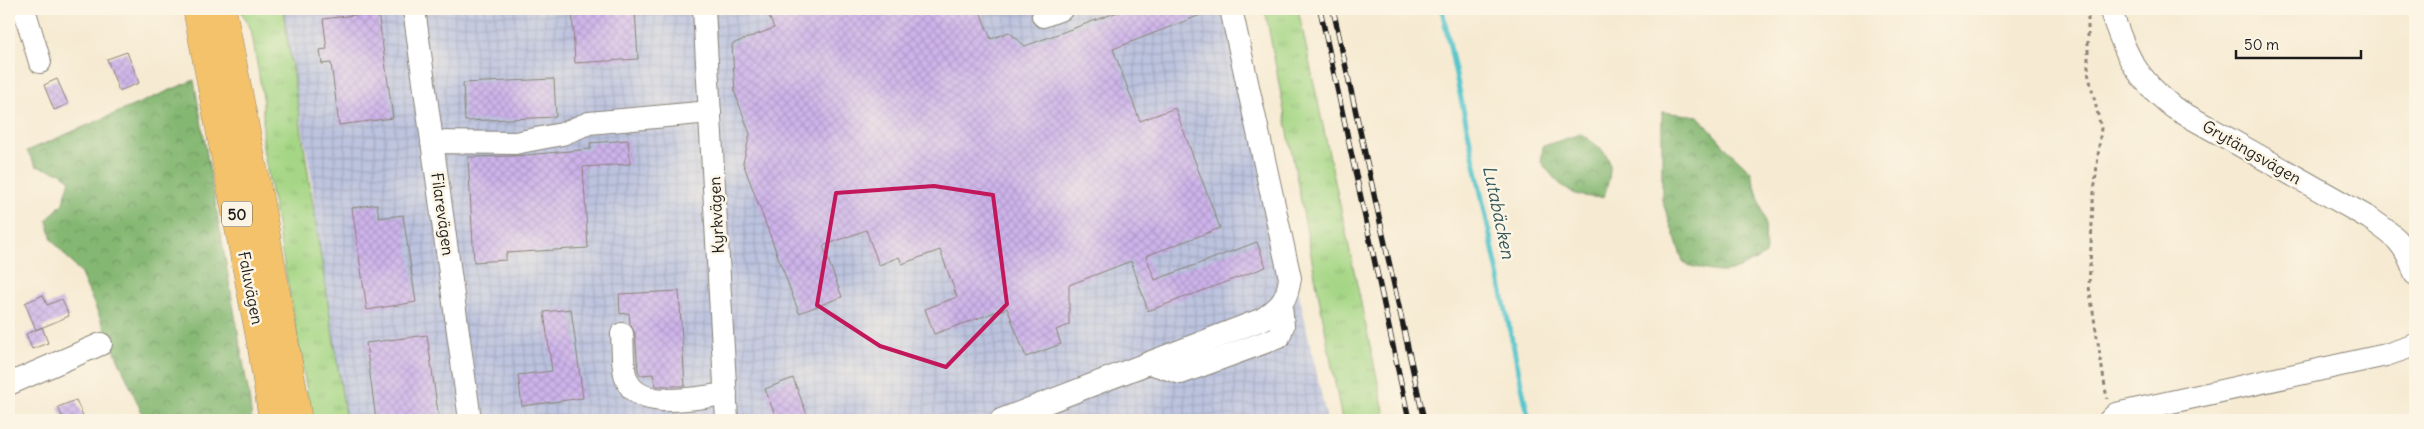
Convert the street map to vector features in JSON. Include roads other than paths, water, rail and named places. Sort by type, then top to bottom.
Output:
[{"type":"highway","name":"Faluvägen","points":[[197,9],[262,348],[273,420]]},
{"type":"highway","name":"Faluvägen","points":[[222,9],[265,230],[298,420]]},
{"type":"street","points":[[24,9],[40,62]]},
{"type":"street","name":"Filarevägen","points":[[414,9],[470,420]]},
{"type":"street","name":"Kyrkvägen","points":[[704,9],[727,420]]},
{"type":"street","points":[[1002,420],[1262,319],[1281,306],[1288,293],[1290,278],[1231,9]]},
{"type":"street","name":"Grytängsvägen","points":[[2110,9],[2130,61],[2138,74],[2157,94],[2174,108],[2369,218],[2398,239],[2412,262],[2415,274]]},
{"type":"street","points":[[432,142],[515,143],[562,134],[589,123],[710,112]]},
{"type":"street","points":[[622,334],[625,374],[629,384],[638,394],[652,400],[664,400],[726,394]]},
{"type":"street","points":[[9,384],[101,344]]},
{"type":"street","points":[[2110,420],[2116,414],[2386,354],[2415,345]]},
{"type":"waterway","name":"Lutabäcken","points":[[1442,9],[1529,420]]},
{"type":"railway","points":[[1320,9],[1409,420]]},
{"type":"railway","points":[[1333,9],[1424,420]]}]
